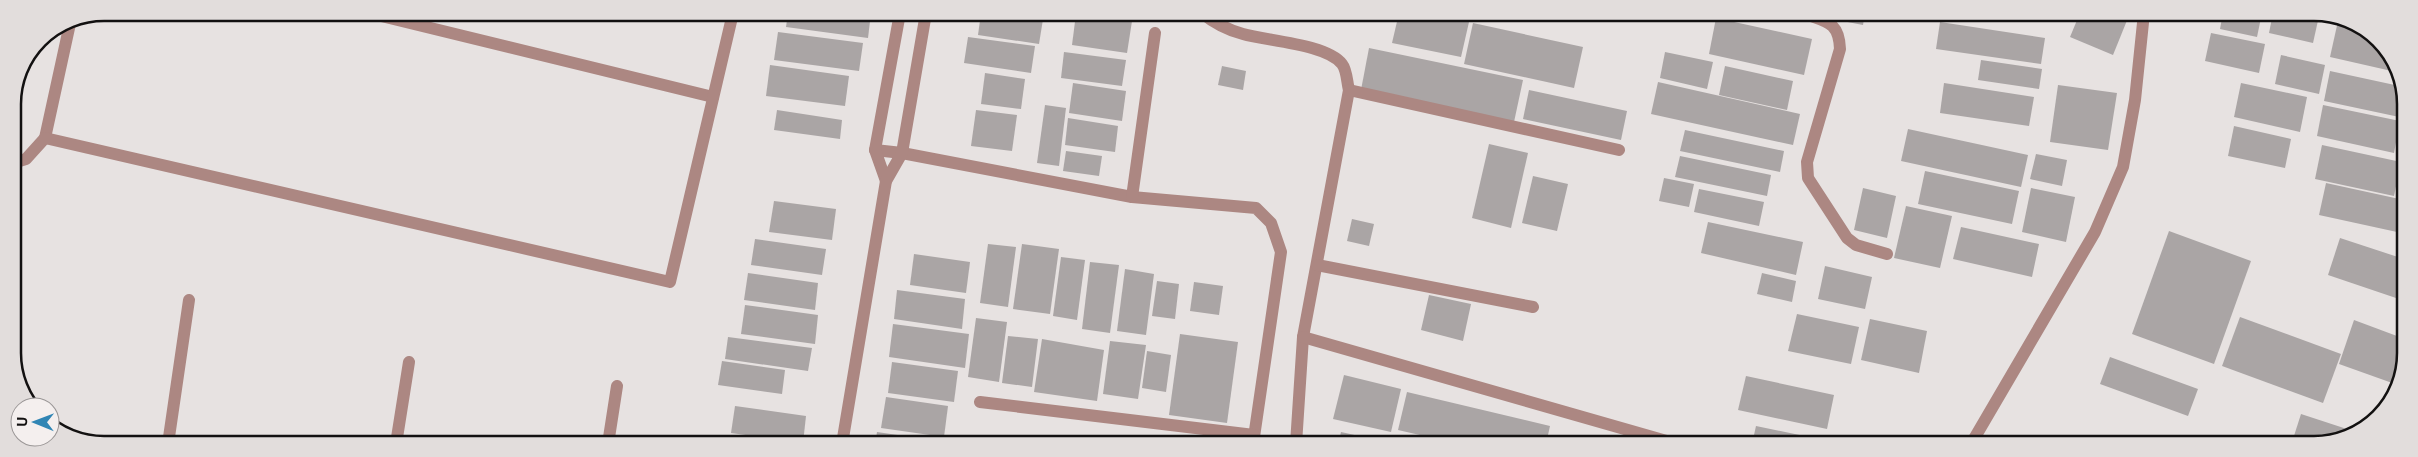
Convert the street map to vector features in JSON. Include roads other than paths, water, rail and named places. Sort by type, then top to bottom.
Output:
[{"type":"street","points":[[402,21],[713,97]]},
{"type":"street","points":[[45,138],[670,282],[731,21]]},
{"type":"street","points":[[886,181],[875,150],[899,21]]},
{"type":"street","points":[[843,436],[886,181],[902,153],[925,21]]},
{"type":"street","points":[[1212,21],[1241,34],[1317,50],[1333,56],[1343,65],[1349,90],[1303,337],[1297,436]]},
{"type":"street","points":[[1824,21],[1832,24],[1839,34],[1840,49],[1807,162],[1808,178],[1846,238],[1856,245],[1887,254]]},
{"type":"street","points":[[1976,436],[2095,232],[2123,167],[2135,100],[2143,21]]},
{"type":"street","points":[[21,161],[26,159],[45,138],[69,30]]},
{"type":"street","points":[[1132,197],[1155,32]]},
{"type":"street","points":[[1349,90],[1619,150]]},
{"type":"street","points":[[875,150],[902,153],[1132,197],[1256,208],[1271,223],[1281,252],[1255,436]]},
{"type":"street","points":[[1316,265],[1533,307]]},
{"type":"street","points":[[169,436],[189,300]]},
{"type":"street","points":[[1303,337],[1649,436]]},
{"type":"street","points":[[397,436],[409,362]]},
{"type":"street","points":[[609,436],[617,386]]},
{"type":"street","points":[[980,402],[1225,436]]}]
